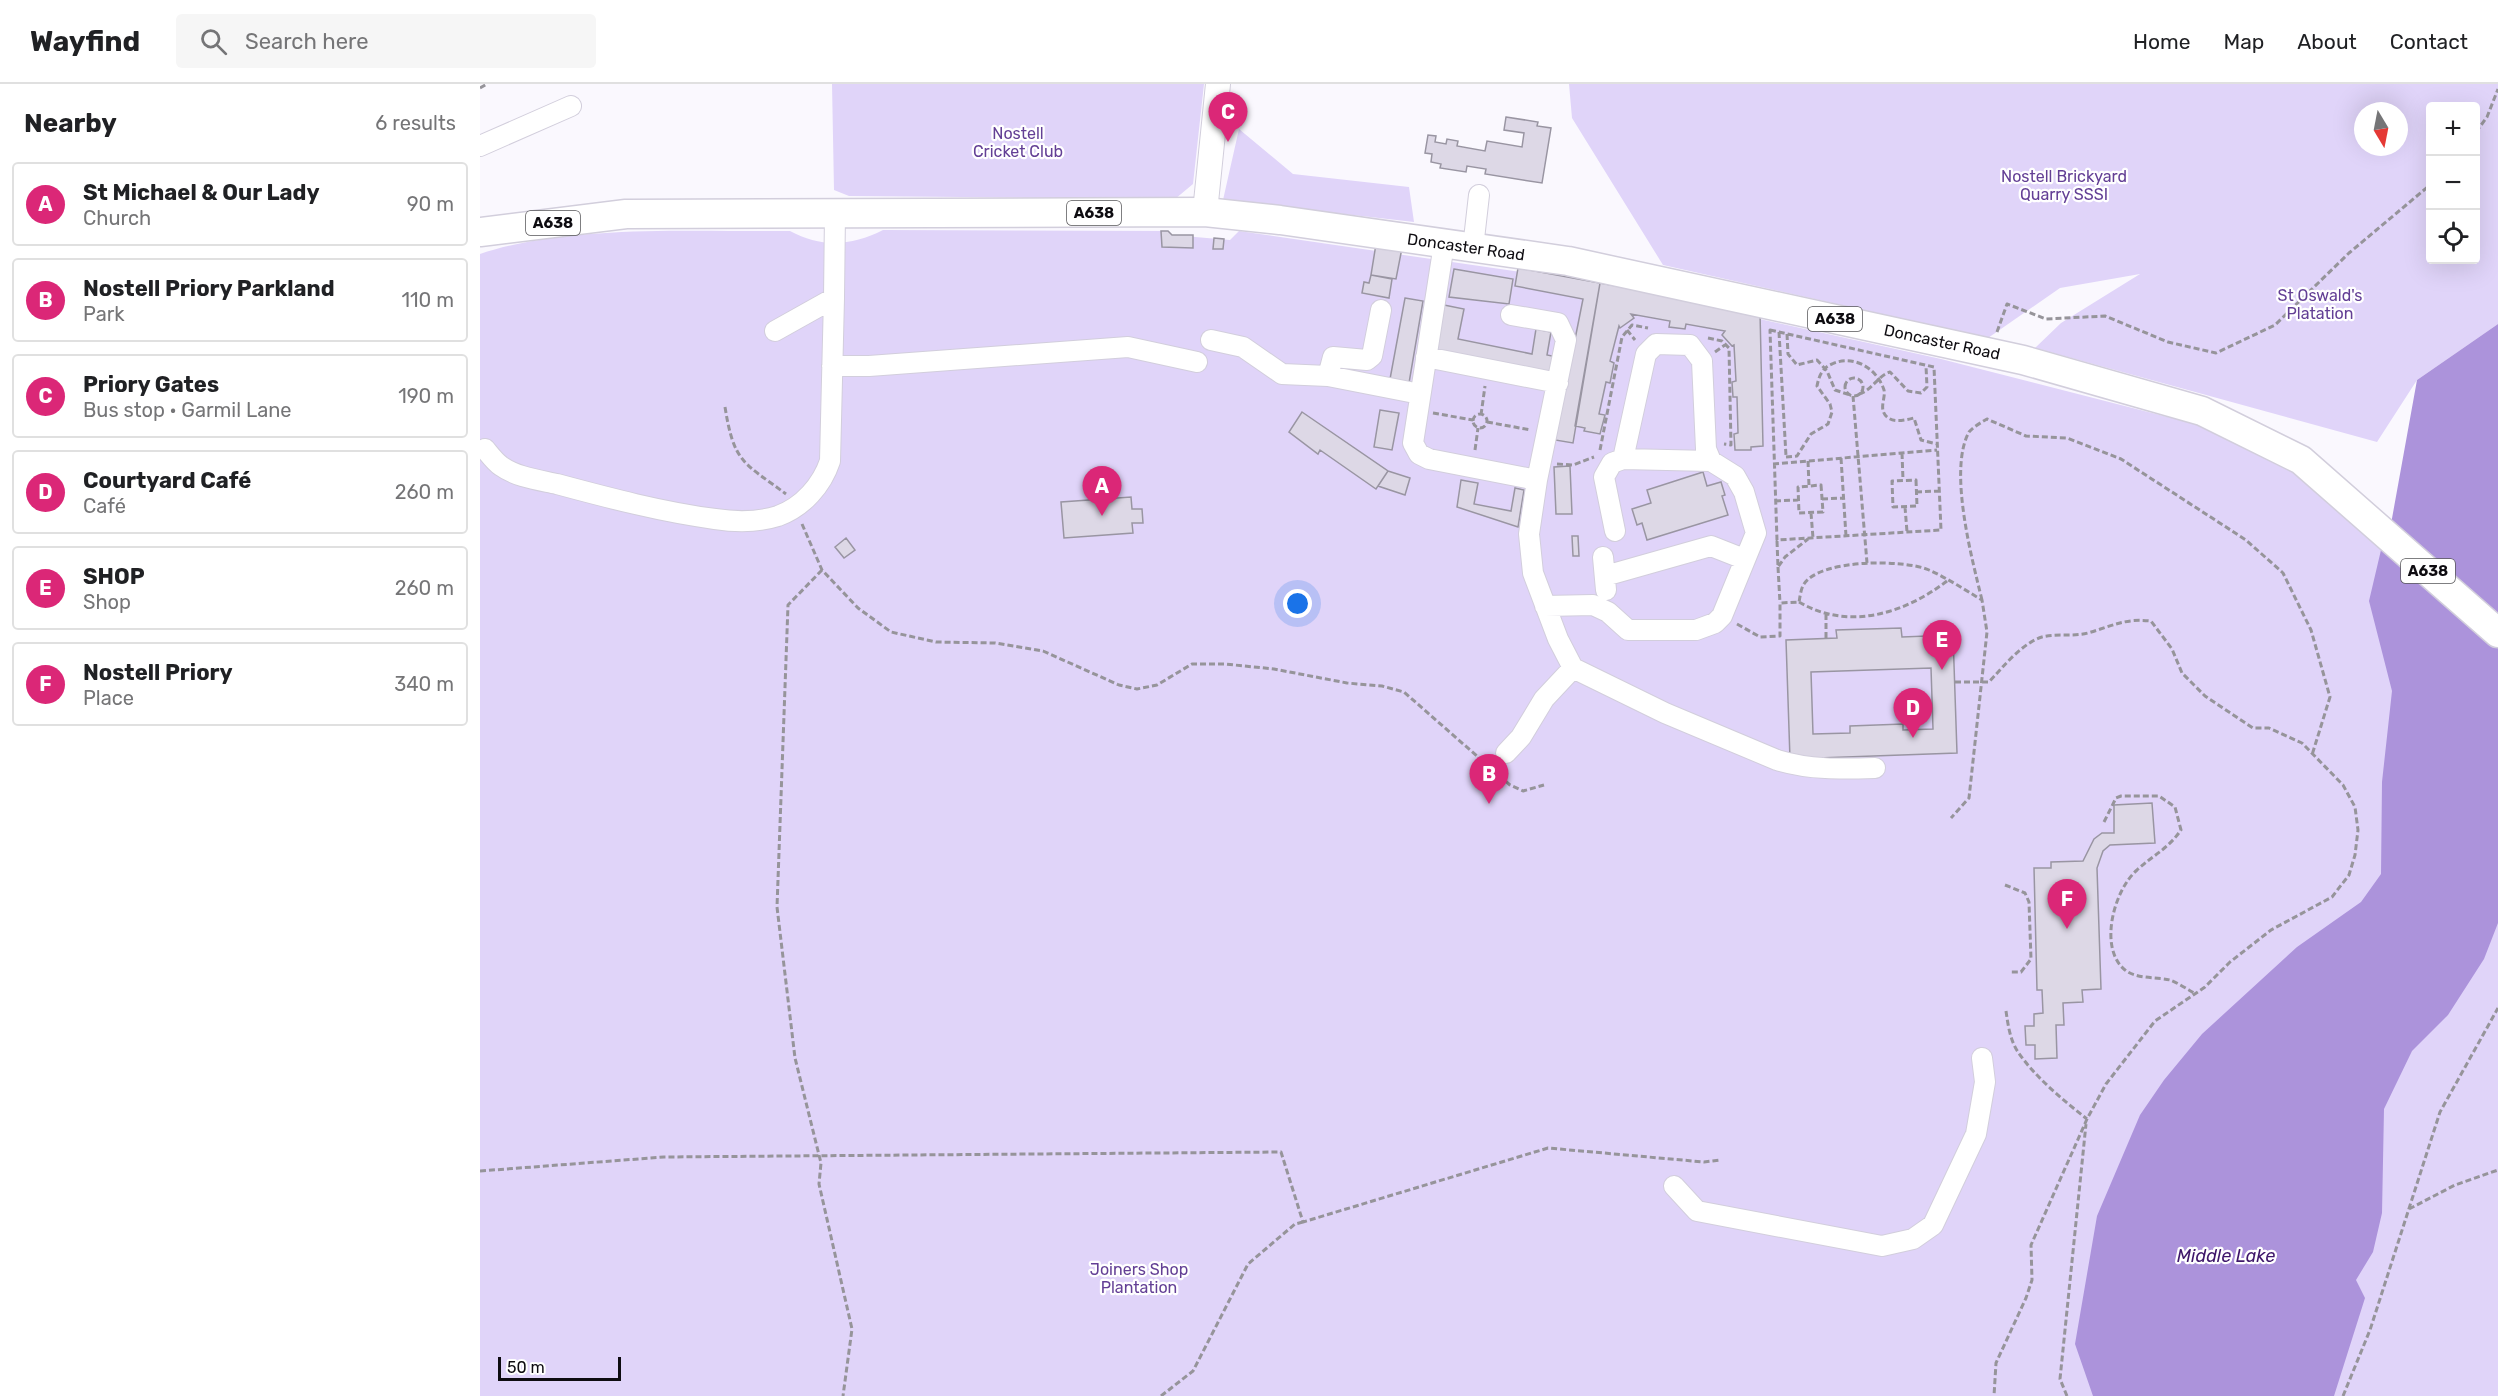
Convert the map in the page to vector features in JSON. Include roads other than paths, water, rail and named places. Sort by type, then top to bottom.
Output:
[{"type":"highway","name":"A638","points":[[480,232],[626,214],[1204,212]]},
{"type":"highway","name":"Doncaster Road","points":[[1204,212],[1280,220],[1568,261],[1990,353],[2202,411],[2301,460],[2498,633]]},
{"type":"main road","points":[[1204,212],[1218,84]]},
{"type":"street","points":[[480,146],[571,106]]},
{"type":"street","points":[[1473,248],[1479,195]]},
{"type":"street","points":[[485,449],[500,466],[519,474],[601,496],[715,519],[763,519],[795,508],[825,478],[830,461],[835,213]]},
{"type":"street","points":[[1444,244],[1413,443],[1419,454],[1429,459],[1539,471]]},
{"type":"street","points":[[775,331],[834,298]]},
{"type":"street","points":[[1328,376],[1333,357],[1367,360],[1372,356],[1381,310]]},
{"type":"street","points":[[1511,315],[1558,322],[1566,340],[1539,471],[1529,549],[1535,582],[1558,639],[1573,668],[1665,713],[1777,760],[1794,765],[1831,769],[1875,768]]},
{"type":"street","points":[[1211,340],[1243,347],[1282,374],[1328,376],[1418,402]]},
{"type":"street","points":[[1623,456],[1641,365],[1647,350],[1656,344],[1690,345],[1695,348],[1702,361],[1708,452]]},
{"type":"street","points":[[832,366],[869,366],[1128,347],[1197,362]]},
{"type":"street","points":[[1426,357],[1558,383]]},
{"type":"street","points":[[1545,606],[1593,605],[1608,612],[1628,630],[1706,629],[1722,616],[1756,533],[1752,513],[1735,476],[1708,452],[1623,456],[1612,463],[1604,477],[1616,531]]},
{"type":"street","points":[[1605,574],[1711,546],[1744,559]]},
{"type":"street","points":[[1506,753],[1521,737],[1544,699],[1573,668]]},
{"type":"street","points":[[1674,1186],[1697,1211],[1882,1246],[1913,1239],[1933,1225],[1976,1134],[1985,1082],[1982,1058]]},
{"type":"water","name":"Middle Lake","points":[[2498,324],[2498,923],[2484,959],[2448,1015],[2412,1051],[2384,1109],[2382,1213],[2373,1252],[2356,1280],[2365,1298],[2334,1396],[2093,1396],[2075,1344],[2097,1216],[2140,1115],[2164,1080],[2202,1034],[2297,947],[2361,902],[2381,874],[2382,782],[2392,691],[2369,601],[2381,550],[2391,524],[2417,380]]},
{"type":"place","name":"Priory Gates","points":[[1228,142]]},
{"type":"place","name":"St Michael & Our Lady","points":[[1102,516]]},
{"type":"place","name":"SHOP","points":[[1942,670]]},
{"type":"place","name":"Courtyard Café","points":[[1913,738]]},
{"type":"place","name":"Nostell Priory Parkland","points":[[1489,804]]},
{"type":"place","name":"Nostell Priory","points":[[2067,929]]},
{"type":"park label","name":"Nostell Cricket Club","points":[[1018,142]]},
{"type":"park label","name":"Nostell Brickyard Quarry SSSI","points":[[2064,185]]},
{"type":"park label","name":"St Oswald's Platation","points":[[2320,304]]},
{"type":"park label","name":"Joiners Shop Plantation","points":[[1139,1278]]}]
